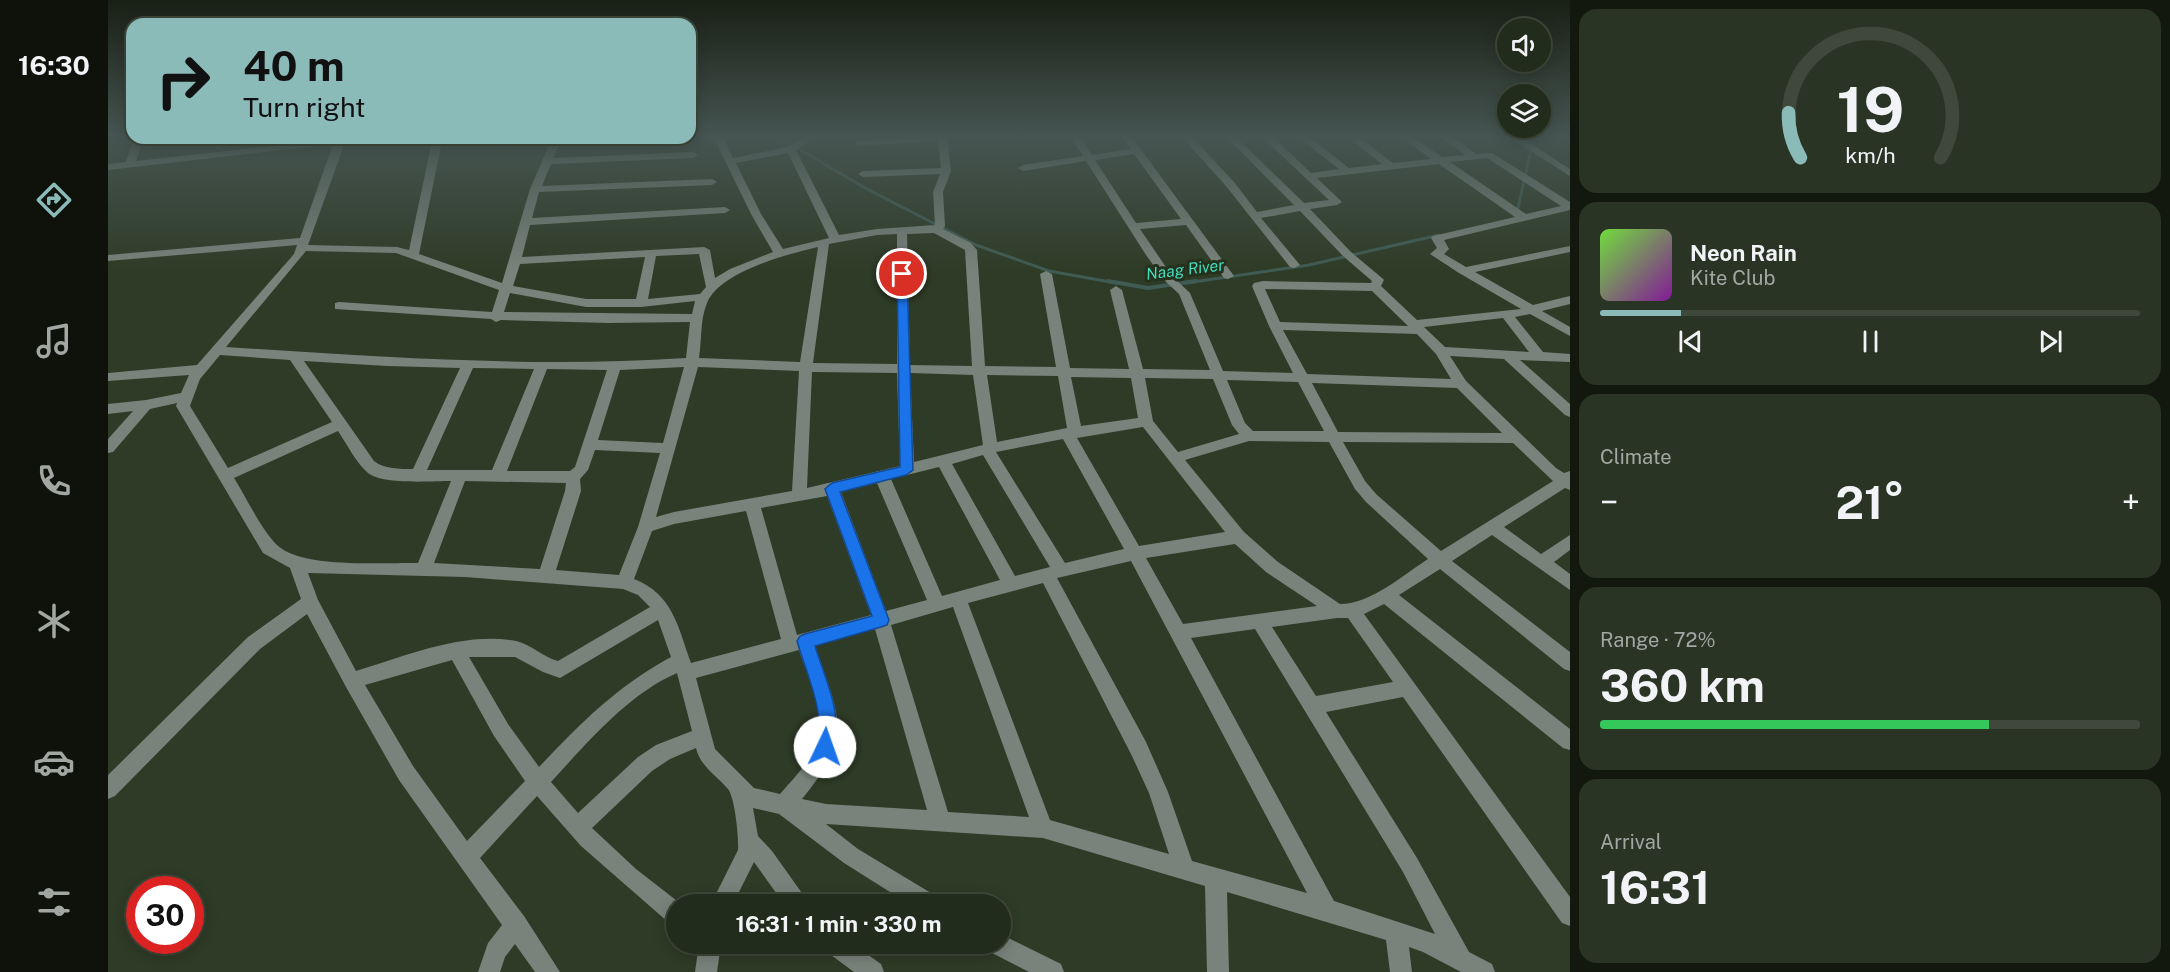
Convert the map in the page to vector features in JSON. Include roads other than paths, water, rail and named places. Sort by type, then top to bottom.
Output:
[{"type":"street","points":[[324,181],[299,255],[194,376],[183,406],[269,548],[297,564],[318,568],[423,570],[624,582],[644,590],[662,608],[684,667],[707,754],[749,797],[825,814],[1043,828],[1327,910],[1427,942],[1484,972]]},
{"type":"street","points":[[413,257],[429,181]]},
{"type":"street","points":[[496,318],[538,181]]},
{"type":"street","points":[[741,181],[756,214],[780,254]]},
{"type":"street","points":[[799,494],[806,367],[830,240],[806,181]]},
{"type":"street","points":[[938,228],[938,192],[942,181]]},
{"type":"street","points":[[1103,181],[1168,278],[1181,290],[1239,425],[1248,436]]},
{"type":"street","points":[[1158,181],[1227,276]]},
{"type":"street","points":[[1228,181],[1294,265]]},
{"type":"street","points":[[1276,181],[1347,254],[1378,280],[1375,287]]},
{"type":"street","points":[[1254,216],[1337,202],[1315,181]]},
{"type":"street","points":[[1469,181],[1523,217]]},
{"type":"street","points":[[1530,181],[1570,207]]},
{"type":"street","points":[[535,189],[712,182]]},
{"type":"street","points":[[1570,207],[1437,238],[1443,249],[1436,255],[1570,332]]},
{"type":"street","points":[[526,222],[725,210]]},
{"type":"street","points":[[1132,227],[1187,222]]},
{"type":"street","points":[[108,258],[302,245],[397,250],[505,288],[586,303],[641,303],[707,292],[726,275],[780,254],[830,240],[880,232],[938,228],[968,245],[971,250],[979,369],[989,448],[1054,573],[1139,749],[1158,792],[1185,870]]},
{"type":"street","points":[[902,232],[906,470]]},
{"type":"street","points":[[1463,271],[1570,249]]},
{"type":"street","points":[[515,261],[704,250],[707,292],[698,318],[693,362],[646,526],[624,582]]},
{"type":"street","points":[[641,303],[651,253]]},
{"type":"street","points":[[1046,274],[1071,433],[1327,910]]},
{"type":"street","points":[[1568,481],[1551,472],[1461,384],[1441,351],[1375,287],[1260,285],[1259,290],[1275,326],[1360,485],[1371,498],[1441,561],[1570,663]]},
{"type":"street","points":[[1116,290],[1137,373],[1146,422],[1238,537],[1272,567],[1345,611],[1407,687],[1570,913]]},
{"type":"street","points":[[1275,326],[1417,327],[1506,314],[1570,300]]},
{"type":"street","points":[[339,306],[496,318],[628,320],[698,318]]},
{"type":"street","points":[[1506,314],[1539,356]]},
{"type":"street","points":[[216,351],[468,364],[615,366],[693,362],[806,367],[1219,375],[1461,384]]},
{"type":"street","points":[[1441,351],[1570,358]]},
{"type":"street","points":[[1508,355],[1570,412]]},
{"type":"street","points":[[294,356],[369,465],[376,471],[417,476],[573,477],[581,470],[615,366]]},
{"type":"street","points":[[417,476],[468,364]]},
{"type":"street","points":[[497,477],[542,365]]},
{"type":"street","points":[[108,377],[202,369]]},
{"type":"street","points":[[108,409],[146,405],[187,396]]},
{"type":"street","points":[[108,448],[146,405]]},
{"type":"street","points":[[646,526],[674,518],[832,489],[989,448],[1146,422]]},
{"type":"street","points":[[225,476],[340,424]]},
{"type":"street","points":[[1175,458],[1248,436],[1515,438]]},
{"type":"street","points":[[589,445],[668,448]]},
{"type":"street","points":[[943,461],[1011,584]]},
{"type":"street","points":[[423,570],[460,476]]},
{"type":"street","points":[[882,476],[937,604]]},
{"type":"street","points":[[546,576],[573,491],[573,477]]},
{"type":"street","points":[[1179,632],[1345,611],[1386,595],[1568,481]]},
{"type":"street","points":[[832,489],[881,620],[941,822]]},
{"type":"street","points":[[752,503],[798,643],[826,711],[829,736],[814,768],[784,805]]},
{"type":"street","points":[[1492,527],[1570,583]]},
{"type":"street","points":[[467,856],[615,704],[645,681],[684,667],[798,643],[1054,573],[1136,554],[1238,537]]},
{"type":"street","points":[[1541,562],[1570,541]]},
{"type":"street","points":[[297,564],[310,602],[352,681],[406,773],[549,972]]},
{"type":"street","points":[[1386,595],[1570,741]]},
{"type":"street","points":[[958,598],[1043,828]]},
{"type":"street","points":[[108,789],[254,643],[310,602]]},
{"type":"street","points":[[352,681],[457,652],[496,648],[516,649],[530,654],[554,670],[560,670],[567,668],[662,608]]},
{"type":"street","points":[[1260,623],[1410,865],[1461,960]]},
{"type":"street","points":[[457,652],[501,730],[538,782],[578,827],[629,876],[666,906]]},
{"type":"street","points":[[1311,706],[1407,687]]},
{"type":"street","points":[[578,827],[645,764],[663,752],[702,735]]},
{"type":"street","points":[[727,894],[744,863],[749,841],[739,786]]},
{"type":"street","points":[[784,805],[851,856],[912,894]]},
{"type":"street","points":[[749,841],[765,858],[789,894]]},
{"type":"street","points":[[1216,879],[1218,972]]},
{"type":"street","points":[[489,972],[496,951],[516,924]]},
{"type":"street","points":[[1396,933],[1401,972]]},
{"type":"street","points":[[1011,951],[1053,972]]},
{"type":"street","points":[[706,972],[709,954]]},
{"type":"street","points":[[849,954],[873,972]]},
{"type":"waterway","name":"Naag River","points":[[854,181],[976,245],[1049,271],[1116,283]]},
{"type":"waterway","name":"Naag River","points":[[1517,212],[1524,181]]},
{"type":"waterway","name":"Naag River","points":[[1186,283],[1309,265],[1439,235]]},
{"type":"waterway","name":"Naag River","points":[[1108,281],[1148,288],[1196,281]]}]
